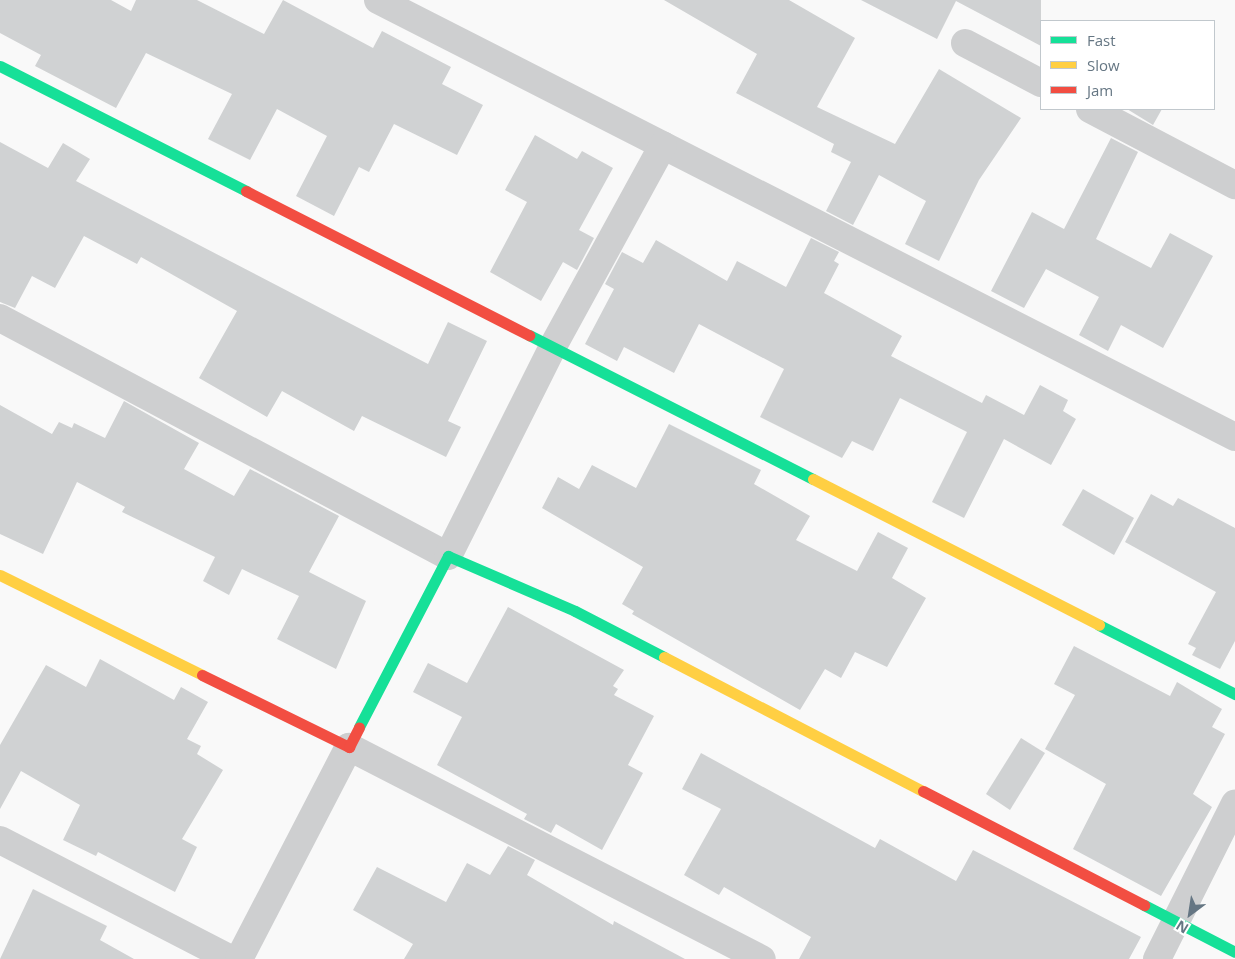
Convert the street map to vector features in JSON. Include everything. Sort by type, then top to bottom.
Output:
[{"type":"street","points":[[378,0],[1235,438]]},
{"type":"street","points":[[965,43],[1040,82]]},
{"type":"street","points":[[0,66],[1235,694]]},
{"type":"street","points":[[1092,110],[1235,185]]},
{"type":"street","points":[[239,959],[448,556],[552,348],[663,145]]},
{"type":"street","points":[[0,318],[448,556],[584,616],[1235,952]]},
{"type":"street","points":[[0,575],[349,748],[762,959]]},
{"type":"street","points":[[1157,959],[1235,803]]},
{"type":"street","points":[[0,840],[231,959]]},
{"type":"building","points":[[0,0],[111,0],[131,11],[136,0],[197,0],[264,34],[283,0],[373,48],[382,31],[451,67],[442,84],[483,105],[457,155],[394,124],[369,172],[359,167],[334,216],[296,196],[327,136],[277,109],[250,160],[208,139],[232,94],[146,53],[116,108],[35,66],[41,55],[0,33]]},
{"type":"building","points":[[664,0],[789,0],[855,38],[817,107],[895,144],[939,69],[1021,118],[979,180],[939,261],[905,244],[926,201],[879,175],[853,225],[826,211],[851,162],[831,152],[834,144],[736,93],[757,54]]},
{"type":"building","points":[[861,0],[1041,0],[1040,45],[956,1],[937,39]]},
{"type":"building","points":[[1129,110],[1161,110],[1153,125]]},
{"type":"building","points":[[535,135],[577,159],[582,151],[613,168],[579,230],[594,238],[577,270],[563,262],[541,301],[490,272],[527,202],[505,190]]},
{"type":"building","points":[[1111,138],[1138,152],[1096,239],[1151,268],[1170,233],[1213,256],[1163,348],[1121,325],[1108,351],[1079,335],[1099,297],[1046,269],[1024,308],[991,291],[1032,212],[1064,229]]},
{"type":"building","points":[[0,142],[48,168],[63,143],[90,159],[76,181],[428,364],[448,322],[487,341],[448,421],[461,427],[446,457],[362,416],[354,431],[282,391],[267,417],[199,378],[237,311],[141,257],[137,264],[84,236],[55,288],[32,276],[15,308],[0,302]]},
{"type":"building","points":[[811,238],[839,252],[834,261],[839,264],[824,293],[902,336],[891,356],[982,403],[986,395],[1024,415],[1040,385],[1068,400],[1063,411],[1076,419],[1051,465],[1004,439],[964,518],[932,502],[967,432],[900,398],[873,451],[852,441],[842,458],[760,417],[784,369],[699,324],[674,373],[624,347],[617,361],[585,344],[614,289],[605,284],[622,252],[643,263],[656,240],[727,281],[737,261],[786,287]]},
{"type":"building","points":[[124,401],[199,443],[184,469],[234,496],[250,469],[339,516],[309,572],[366,601],[336,669],[277,639],[299,596],[242,569],[229,595],[203,581],[215,557],[122,512],[125,507],[77,482],[43,554],[0,534],[0,405],[52,434],[59,422],[72,428],[74,423],[105,438]]},
{"type":"building","points":[[669,424],[761,470],[754,484],[810,516],[796,540],[857,571],[878,532],[908,548],[892,578],[926,598],[887,667],[855,652],[841,678],[825,669],[800,710],[632,614],[634,611],[622,604],[643,567],[542,508],[558,477],[579,489],[592,465],[636,488]]},
{"type":"building","points":[[1083,489],[1134,518],[1114,555],[1062,525]]},
{"type":"building","points":[[1151,494],[1173,506],[1178,498],[1235,528],[1235,641],[1220,669],[1192,655],[1196,648],[1188,644],[1216,592],[1125,542]]},
{"type":"building","points":[[508,607],[624,670],[613,686],[618,689],[614,695],[654,716],[628,765],[643,773],[602,850],[556,824],[551,833],[524,819],[527,814],[437,765],[462,717],[413,692],[428,663],[467,683]]},
{"type":"building","points":[[1074,646],[1170,696],[1177,682],[1222,709],[1212,727],[1225,734],[1193,794],[1212,807],[1161,896],[1073,849],[1106,784],[1045,749],[1075,695],[1054,684]]},
{"type":"building","points":[[100,659],[174,700],[181,687],[208,702],[187,739],[201,746],[197,754],[223,770],[182,839],[197,847],[175,892],[98,852],[96,856],[63,840],[80,805],[21,771],[0,809],[0,745],[46,665],[86,687]]},
{"type":"building","points":[[1021,738],[1045,753],[1010,810],[986,794]]},
{"type":"building","points":[[701,753],[875,848],[880,839],[956,881],[973,850],[1141,937],[1129,959],[799,959],[811,937],[724,887],[719,895],[684,875],[721,809],[682,789]]},
{"type":"building","points":[[508,846],[535,860],[527,875],[613,925],[614,921],[685,959],[404,959],[413,944],[353,910],[377,867],[446,902],[467,863],[490,875]]},
{"type":"building","points":[[33,889],[107,926],[100,940],[134,959],[0,959]]},
{"type":"traffic: fast","points":[[0,66],[246,191]]},
{"type":"traffic: fast","points":[[529,335],[813,479]]},
{"type":"traffic: fast","points":[[359,727],[448,556],[575,611],[664,657]]},
{"type":"traffic: fast","points":[[1099,625],[1235,694]]},
{"type":"traffic: fast","points":[[1144,905],[1235,952]]},
{"type":"traffic: slow","points":[[813,479],[1099,625]]},
{"type":"traffic: slow","points":[[0,575],[202,675]]},
{"type":"traffic: slow","points":[[664,657],[923,791]]},
{"type":"traffic: jam","points":[[246,191],[529,335]]},
{"type":"traffic: jam","points":[[202,675],[349,747],[359,727]]},
{"type":"traffic: jam","points":[[923,791],[1144,905]]}]
